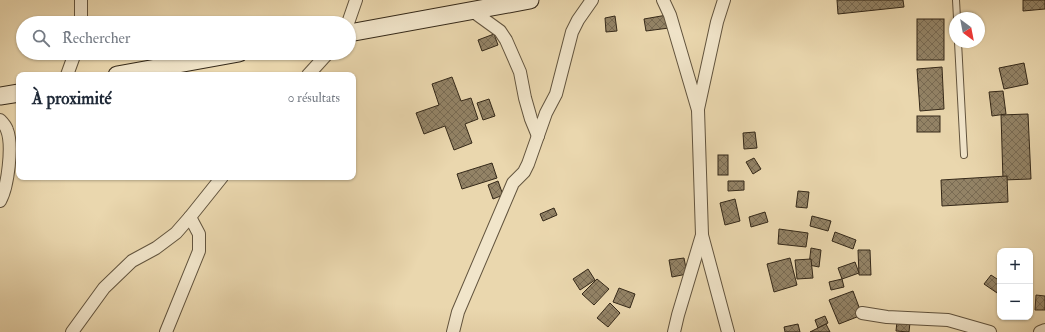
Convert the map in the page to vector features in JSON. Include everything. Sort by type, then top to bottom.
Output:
[{"type":"main road","points":[[356,32],[530,0]]},
{"type":"main road","points":[[134,72],[200,60]]},
{"type":"main road","points":[[0,96],[16,93]]},
{"type":"street","points":[[81,0],[81,16]]},
{"type":"street","points":[[350,16],[356,0]]},
{"type":"street","points":[[453,332],[458,312],[513,183],[526,168],[546,113],[556,94],[572,32],[578,20],[592,0]]},
{"type":"street","points":[[663,0],[670,15],[698,110]]},
{"type":"street","points":[[724,0],[717,22],[698,110],[702,236],[728,332]]},
{"type":"street","points":[[471,10],[500,31],[506,40],[520,72],[524,98],[538,136]]},
{"type":"street","points":[[68,72],[72,60]]},
{"type":"street","points":[[311,72],[322,60]]},
{"type":"street","points":[[0,120],[7,130],[10,145],[6,184],[0,200]]},
{"type":"street","points":[[72,332],[104,288],[132,261],[156,248],[176,233],[220,180]]},
{"type":"street","points":[[166,332],[199,251],[199,234],[190,217]]},
{"type":"street","points":[[674,332],[702,236]]},
{"type":"street","points":[[862,313],[887,317],[948,320],[990,332]]},
{"type":"street","points":[[1040,332],[1045,330]]},
{"type":"lane","points":[[956,0],[957,12]]},
{"type":"lane","points":[[958,48],[964,154]]},
{"type":"building","points":[[837,0],[903,0],[904,7],[838,14]]},
{"type":"building","points":[[1023,0],[1045,0],[1045,9],[1023,11]]},
{"type":"building","points":[[667,15],[669,28],[646,31],[644,19]]},
{"type":"building","points":[[615,16],[617,31],[606,32],[605,18]]},
{"type":"building","points":[[917,19],[944,19],[944,60],[917,60]]},
{"type":"building","points":[[494,34],[498,45],[482,51],[478,40]]},
{"type":"building","points":[[1024,63],[1028,84],[1004,89],[999,68]]},
{"type":"building","points":[[942,67],[944,109],[920,111],[917,69]]},
{"type":"building","points":[[452,77],[461,101],[471,98],[478,119],[465,124],[472,143],[454,150],[445,126],[424,134],[416,113],[439,105],[432,84]]},
{"type":"building","points":[[1003,91],[1006,114],[992,116],[989,92]]},
{"type":"building","points":[[489,99],[495,116],[483,120],[477,103]]},
{"type":"building","points":[[1028,114],[1031,179],[1003,180],[1001,115]]},
{"type":"building","points":[[917,116],[940,116],[940,132],[917,132]]},
{"type":"building","points":[[755,132],[757,148],[744,149],[743,133]]},
{"type":"building","points":[[718,155],[728,155],[728,175],[718,175]]},
{"type":"building","points":[[754,158],[761,169],[753,174],[746,162]]},
{"type":"building","points":[[492,163],[497,178],[462,189],[457,174]]},
{"type":"building","points":[[1007,176],[1008,202],[942,206],[941,180]]},
{"type":"building","points":[[498,181],[503,195],[493,199],[488,185]]},
{"type":"building","points":[[728,181],[744,181],[744,190],[728,191]]},
{"type":"building","points":[[798,191],[809,192],[807,208],[796,207]]},
{"type":"building","points":[[735,199],[740,221],[725,225],[720,203]]},
{"type":"building","points":[[554,208],[557,215],[543,221],[540,214]]},
{"type":"building","points":[[765,212],[768,222],[751,227],[749,217]]},
{"type":"building","points":[[812,216],[831,221],[828,231],[810,226]]},
{"type":"building","points":[[779,229],[808,233],[806,247],[778,244]]},
{"type":"building","points":[[835,232],[856,240],[853,249],[832,241]]},
{"type":"building","points":[[811,248],[821,250],[819,267],[809,265]]},
{"type":"building","points":[[858,250],[870,250],[871,275],[859,275]]},
{"type":"building","points":[[684,258],[687,274],[672,277],[669,260]]},
{"type":"building","points":[[790,258],[797,285],[774,292],[767,264]]},
{"type":"building","points":[[811,259],[813,278],[797,279],[795,260]]},
{"type":"building","points":[[855,262],[859,273],[842,279],[838,268]]},
{"type":"building","points":[[588,269],[595,280],[580,290],[573,279]]},
{"type":"building","points":[[991,275],[997,279],[997,293],[984,284]]},
{"type":"building","points":[[597,279],[609,289],[594,305],[582,294]]},
{"type":"building","points":[[842,279],[844,287],[831,290],[829,282]]},
{"type":"building","points":[[619,288],[635,294],[630,308],[613,302]]},
{"type":"building","points":[[853,291],[862,315],[839,324],[829,300]]},
{"type":"building","points":[[1036,295],[1045,296],[1045,310],[1035,310]]},
{"type":"building","points":[[610,303],[620,313],[608,327],[597,318]]},
{"type":"building","points":[[898,312],[911,313],[909,332],[896,331]]},
{"type":"building","points":[[825,316],[828,323],[818,328],[815,320]]},
{"type":"building","points":[[798,324],[800,332],[785,332],[784,327]]},
{"type":"building","points":[[826,324],[830,332],[810,332]]}]
